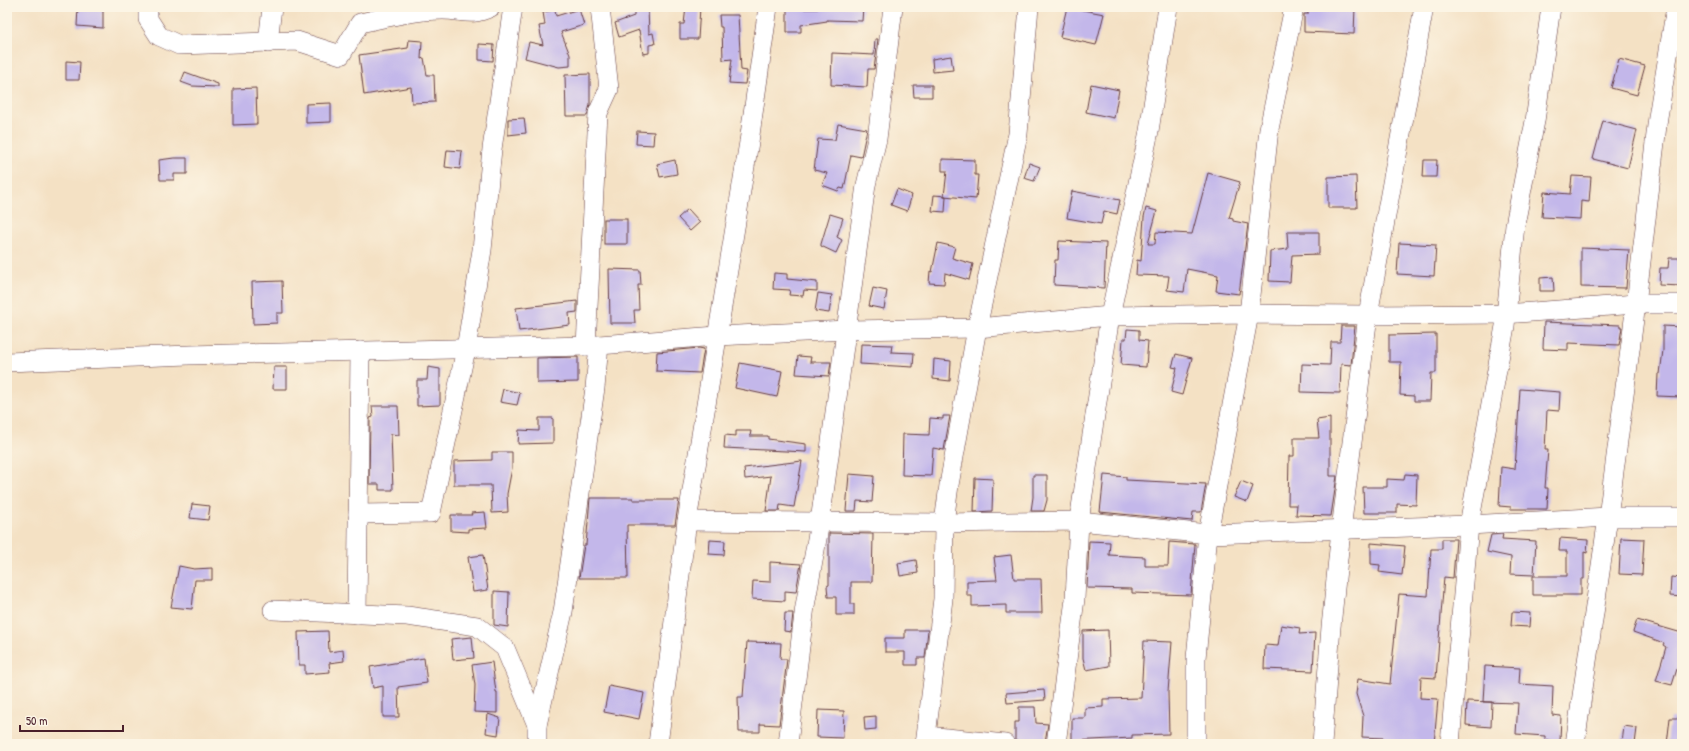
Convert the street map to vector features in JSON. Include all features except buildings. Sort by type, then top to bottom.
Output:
[{"type":"street","points":[[148,7],[148,19],[159,36],[179,45],[297,41],[341,55],[360,23],[406,13],[443,10],[471,14],[491,7]]},
{"type":"street","points":[[268,43],[272,7]]},
{"type":"street","points":[[358,514],[431,513],[466,349],[482,250],[492,149],[513,7]]},
{"type":"street","points":[[536,744],[537,725],[563,612],[595,388],[592,346],[598,113],[609,89],[600,7]]},
{"type":"street","points":[[658,744],[687,521],[749,142],[768,7]]},
{"type":"street","points":[[788,744],[805,606],[820,522],[866,185],[877,139],[893,7]]},
{"type":"street","points":[[1005,744],[926,740],[943,599],[944,523],[977,328],[1018,134],[1029,7]]},
{"type":"street","points":[[1056,744],[1075,599],[1079,521],[1110,316],[1149,131],[1168,7]]},
{"type":"street","points":[[1196,744],[1196,658],[1208,534],[1249,314],[1269,129],[1294,7]]},
{"type":"street","points":[[1322,744],[1331,628],[1341,530],[1368,315],[1424,7]]},
{"type":"street","points":[[1450,744],[1469,525],[1505,326],[1505,314],[1516,225],[1535,120],[1551,7]]},
{"type":"street","points":[[1576,744],[1636,304],[1658,117],[1676,7]]},
{"type":"street","points":[[7,362],[360,351],[592,346],[717,336],[847,330],[977,328],[1110,316],[1249,314],[1505,314],[1636,304],[1682,304]]},
{"type":"street","points":[[357,614],[360,351]]},
{"type":"street","points":[[687,521],[894,521],[944,523],[1079,521],[1208,534],[1469,525],[1608,517],[1682,517]]},
{"type":"street","points":[[272,610],[407,616],[478,626],[506,648],[537,725]]}]
